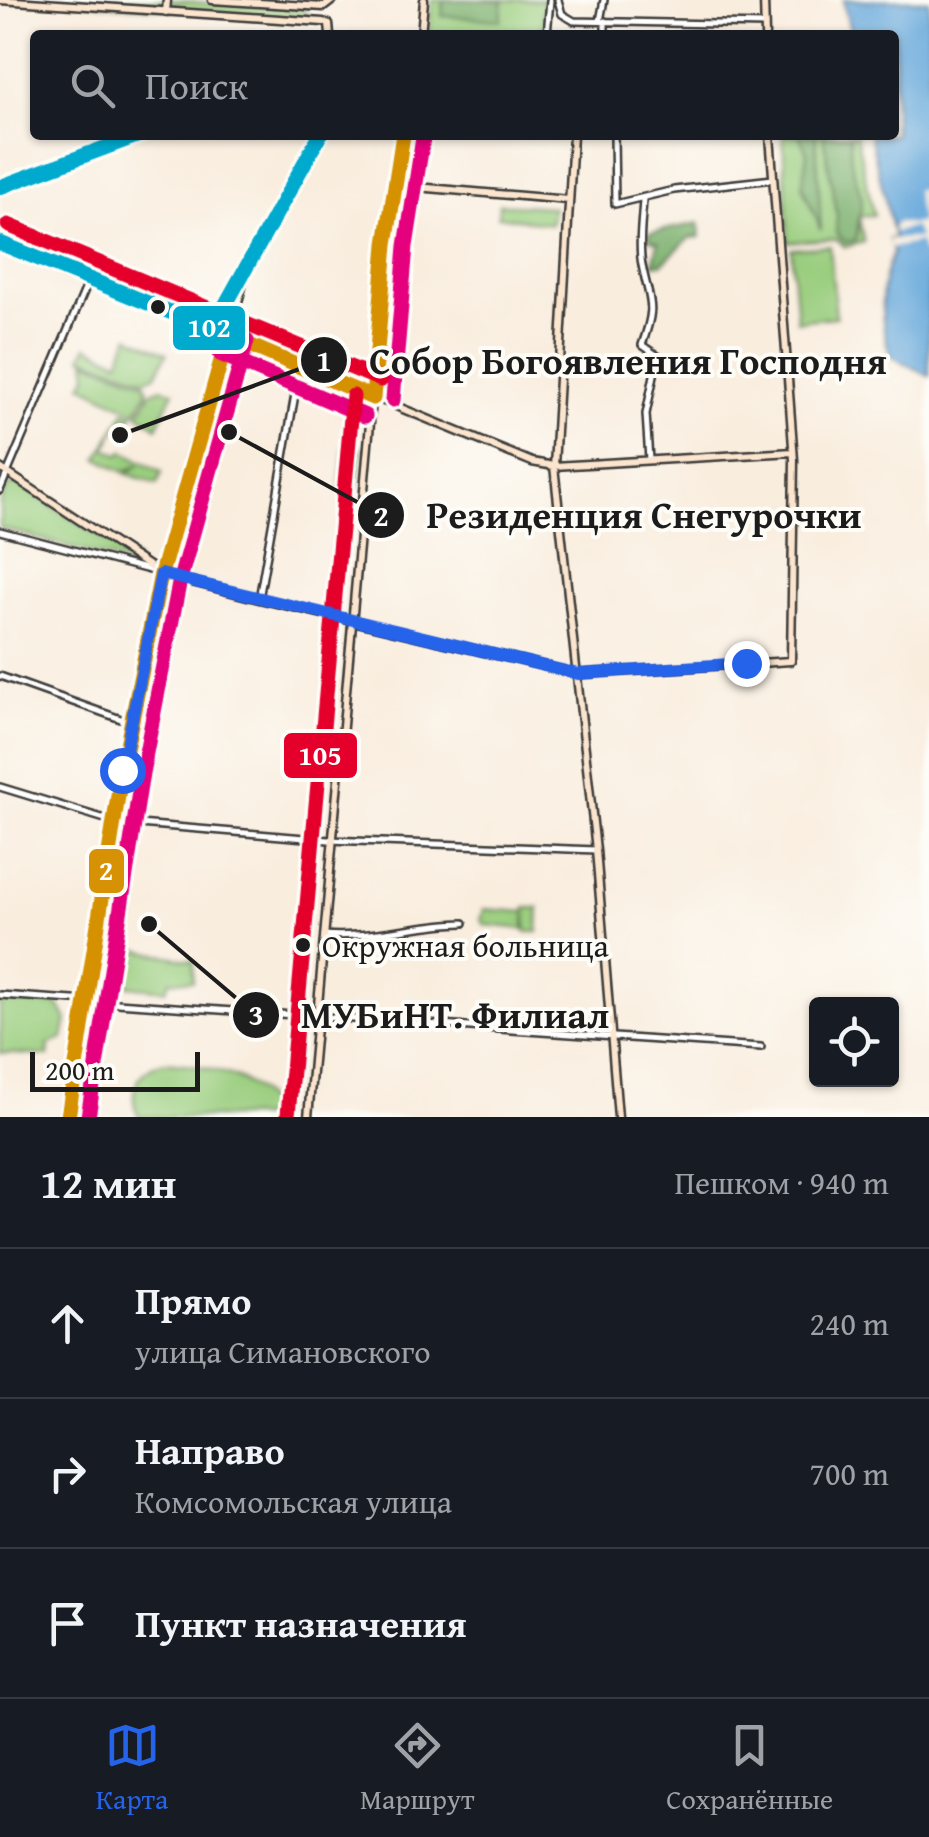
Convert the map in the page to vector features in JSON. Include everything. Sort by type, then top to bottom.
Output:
[{"type":"street","points":[[0,0],[329,24],[330,30]]},
{"type":"street","points":[[166,12],[167,0]]},
{"type":"street","points":[[212,0],[331,3]]},
{"type":"street","points":[[421,30],[424,0]]},
{"type":"street","points":[[547,30],[550,0]]},
{"type":"street","points":[[558,0],[567,19],[765,25]]},
{"type":"street","points":[[604,0],[604,30]]},
{"type":"street","points":[[764,0],[765,30]]},
{"type":"street","points":[[0,187],[126,140]]},
{"type":"street","points":[[212,328],[317,140]]},
{"type":"street","points":[[308,1117],[393,186],[403,140]]},
{"type":"street","points":[[574,140],[554,466],[596,850],[618,1117]]},
{"type":"street","points":[[614,140],[615,204],[664,192],[774,180]]},
{"type":"street","points":[[0,531],[260,599],[578,674],[791,661],[793,452],[770,140]]},
{"type":"street","points":[[393,186],[569,200]]},
{"type":"street","points":[[643,199],[641,264],[652,297],[652,313],[642,345],[658,356],[646,414],[649,460]]},
{"type":"street","points":[[0,243],[532,462],[554,466],[793,452]]},
{"type":"street","points":[[68,1117],[115,822],[161,574],[247,270]]},
{"type":"street","points":[[0,490],[4,470],[89,280]]},
{"type":"street","points":[[260,599],[300,366]]},
{"type":"street","points":[[4,470],[161,574]]},
{"type":"street","points":[[0,676],[132,723]]},
{"type":"street","points":[[0,787],[115,822],[334,841],[596,850]]},
{"type":"street","points":[[324,935],[355,938],[390,928],[464,924]]},
{"type":"street","points":[[0,994],[762,1046]]},
{"type":"green space","points":[[40,0],[165,0],[307,10],[306,18]]},
{"type":"green space","points":[[432,0],[545,0],[542,30],[429,30]]},
{"type":"green space","points":[[443,0],[503,0],[501,20],[442,16]]},
{"type":"green space","points":[[783,140],[857,140],[874,215],[859,217],[864,242],[845,247],[837,239],[788,242]]},
{"type":"green space","points":[[801,140],[816,140],[821,230],[802,186],[807,153]]},
{"type":"green space","points":[[824,140],[850,140],[851,162],[862,199],[856,241],[846,242],[836,233],[837,214]]},
{"type":"green space","points":[[499,204],[553,207],[551,224],[498,216]]},
{"type":"green space","points":[[699,223],[700,237],[689,238],[662,264],[653,264],[658,242],[650,240],[649,233]]},
{"type":"green space","points":[[830,246],[836,317],[797,321],[791,249]]},
{"type":"green space","points":[[129,336],[167,353],[156,375],[146,379],[82,357],[87,346],[119,361]]},
{"type":"green space","points":[[86,361],[145,382],[148,391],[136,412],[82,385],[88,375]]},
{"type":"green space","points":[[162,388],[174,391],[157,427],[139,414],[151,392]]},
{"type":"green space","points":[[125,411],[133,415],[129,421],[121,418],[106,448],[120,455],[123,451],[162,472],[157,484],[127,474],[140,464],[124,472],[98,458]]},
{"type":"green space","points":[[344,447],[362,449],[358,486],[340,485]]},
{"type":"green space","points":[[16,483],[137,560],[135,565],[0,528],[0,503],[8,486]]},
{"type":"green space","points":[[526,908],[539,908],[538,932],[526,932],[526,914],[524,929],[485,925],[481,920],[484,909],[526,912]]},
{"type":"green space","points":[[133,949],[194,961],[193,981],[170,980],[166,990],[128,986],[127,965]]},
{"type":"green space","points":[[0,1001],[58,1004],[67,1020],[63,1039],[49,1044],[48,1056],[0,1053]]},
{"type":"green space","points":[[166,1062],[214,1070],[246,1082],[268,1103],[272,1117],[139,1117],[134,1098],[137,1082],[148,1069]]},
{"type":"water","points":[[843,0],[929,0],[929,376],[891,356],[882,317],[885,278],[893,253],[889,239],[894,238],[871,140],[899,140],[899,30],[850,30]]},
{"type":"pier","points":[[921,189],[923,223],[929,223],[929,252],[922,253],[920,242],[890,248],[889,239],[920,238],[914,227],[894,232],[893,228],[897,222],[921,222],[915,190]]},
{"type":"transit line","name":"102","points":[[0,187],[126,140]]},
{"type":"transit line","name":"102","points":[[0,243],[212,329],[317,140]]},
{"type":"transit line","name":"2","points":[[373,398],[386,244],[402,140]]},
{"type":"transit line","points":[[393,400],[406,246],[423,140]]},
{"type":"transit line","name":"105","points":[[8,225],[381,380]]},
{"type":"transit line","name":"2","points":[[228,336],[373,398]]},
{"type":"transit line","name":"2","points":[[68,1117],[122,770],[161,574],[228,336]]},
{"type":"transit line","points":[[88,1117],[142,773],[180,579],[247,341]]},
{"type":"transit line","points":[[220,354],[365,416]]},
{"type":"transit line","name":"105","points":[[288,1115],[353,396]]},
{"type":"place","name":"Резиденция Снегурочки","points":[[229,432]]},
{"type":"place","name":"Собор Богоявления Господня","points":[[120,435]]},
{"type":"place","name":"МУБиНТ. Филиал","points":[[149,924]]},
{"type":"place","name":"Окружная больница","points":[[303,945]]},
{"type":"route","points":[[122,770],[161,574],[578,674],[746,663]]}]
